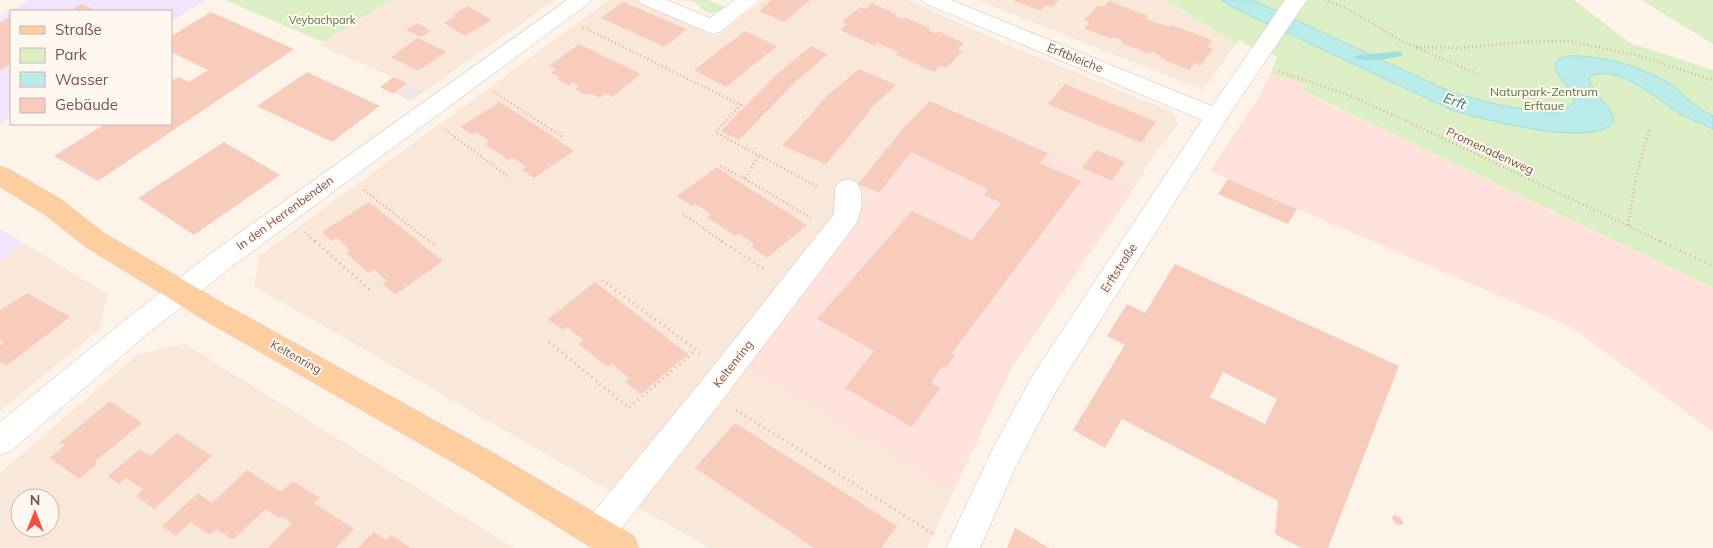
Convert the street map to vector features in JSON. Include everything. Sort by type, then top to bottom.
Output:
[{"type":"main road","name":"Keltenring","points":[[0,175],[53,206],[95,240],[486,465],[610,540]]},
{"type":"street","name":"In den Herrenbenden","points":[[0,441],[181,291],[284,213],[581,0]]},
{"type":"street","points":[[649,0],[712,27],[748,0]]},
{"type":"street","name":"Erftbleiche","points":[[933,0],[1217,117]]},
{"type":"street","name":"Erftstraße","points":[[963,548],[1004,458],[1045,382],[1217,117],[1296,0]]},
{"type":"street","name":"Keltenring","points":[[610,540],[710,394],[847,217],[849,196]]},
{"type":"path","points":[[1325,0],[1346,8],[1416,47],[1479,74]]},
{"type":"path","points":[[557,17],[741,105],[715,132],[759,155],[849,196]]},
{"type":"path","points":[[1416,47],[1460,48],[1531,41],[1569,41],[1636,55],[1713,80]]},
{"type":"path","name":"Promenadenweg","points":[[1259,56],[1348,95],[1713,266]]},
{"type":"path","points":[[472,78],[563,137]]},
{"type":"path","points":[[423,113],[510,177]]},
{"type":"path","points":[[1628,225],[1636,172],[1640,155],[1650,130]]},
{"type":"path","points":[[745,179],[759,155]]},
{"type":"path","points":[[721,166],[835,233]]},
{"type":"path","points":[[341,173],[434,245]]},
{"type":"path","points":[[284,213],[371,291]]},
{"type":"path","points":[[683,214],[759,268],[796,283]]},
{"type":"path","points":[[602,280],[696,350],[728,370]]},
{"type":"path","points":[[549,342],[628,408],[696,350]]},
{"type":"path","points":[[710,394],[927,530]]},
{"type":"shaded area","points":[[30,0],[207,0],[172,20],[172,10],[11,10]]},
{"type":"shaded area","points":[[391,0],[555,0],[425,91],[319,45]]},
{"type":"shaded area","points":[[609,0],[634,0],[716,37],[763,0],[908,0],[1006,44],[1172,112],[1178,124],[1155,154],[1133,190],[1048,153],[745,366],[953,492],[927,548],[709,548],[254,286],[259,256]]},
{"type":"shaded area","points":[[977,0],[1167,0],[1236,44],[1203,90]]},
{"type":"shaded area","points":[[10,11],[10,118],[0,124],[0,16]]},
{"type":"shaded area","points":[[1271,73],[1307,85],[1305,92],[1713,288],[1713,432],[1571,327],[1210,171],[1258,98]]},
{"type":"shaded area","points":[[394,77],[425,91],[411,101],[380,87]]},
{"type":"shaded area","points":[[926,132],[1048,153],[1133,190],[1012,367],[953,492],[745,366]]},
{"type":"shaded area","points":[[0,229],[24,243],[0,260]]},
{"type":"shaded area","points":[[24,243],[108,295],[99,330],[0,411],[0,260]]},
{"type":"shaded area","points":[[185,344],[514,548],[0,548],[0,473],[138,354]]},
{"type":"green space","name":"Veybachpark","points":[[225,0],[391,0],[323,42]]},
{"type":"green space","points":[[677,0],[708,0],[726,7],[711,13],[693,1]]},
{"type":"green space","name":"Naturpark-Zentrum Erftaue","points":[[1167,0],[1574,0],[1630,43],[1713,70],[1713,288],[1304,91],[1307,85],[1271,73],[1277,56],[1249,46],[1239,40],[1236,44]]},
{"type":"green space","points":[[1641,0],[1713,0],[1713,44]]},
{"type":"water","name":"Erft","points":[[1221,0],[1253,0],[1453,93],[1499,105],[1540,112],[1561,112],[1574,102],[1574,94],[1560,77],[1555,66],[1559,59],[1568,56],[1581,56],[1625,64],[1646,72],[1677,88],[1691,102],[1713,116],[1713,129],[1678,113],[1635,83],[1612,75],[1601,74],[1590,76],[1589,80],[1613,116],[1614,122],[1603,130],[1585,133],[1537,130],[1468,115],[1454,111],[1238,10]]},
{"type":"building","points":[[772,0],[810,0],[784,22],[759,11]]},
{"type":"building","points":[[1012,0],[1059,0],[1052,7],[1046,5],[1041,11]]},
{"type":"building","points":[[1109,1],[1148,16],[1146,19],[1169,27],[1171,25],[1212,40],[1207,47],[1213,49],[1200,66],[1195,63],[1189,70],[1160,58],[1161,56],[1152,52],[1150,54],[1121,43],[1123,41],[1114,37],[1112,39],[1084,28],[1090,22],[1084,20],[1098,5],[1104,7]]},
{"type":"building","points":[[623,2],[687,29],[665,47],[601,18]]},
{"type":"building","points":[[872,3],[896,14],[894,15],[902,19],[904,17],[930,28],[928,30],[936,33],[938,31],[964,43],[958,49],[963,51],[946,68],[941,65],[934,72],[896,55],[899,52],[878,43],[875,46],[840,30],[847,24],[842,22],[860,7],[865,9]]},
{"type":"building","points":[[82,4],[94,10],[71,10]]},
{"type":"building","points":[[468,6],[492,20],[465,36],[444,23],[456,16],[453,14]]},
{"type":"building","points":[[211,12],[294,49],[98,181],[54,156],[103,125],[172,125],[172,80],[179,77],[189,82],[208,70],[172,52],[172,35]]},
{"type":"building","points":[[10,18],[10,65],[0,70],[0,23]]},
{"type":"building","points":[[417,23],[431,31],[421,37],[406,30]]},
{"type":"building","points":[[745,31],[777,46],[726,87],[694,70]]},
{"type":"building","points":[[418,38],[446,52],[418,71],[391,57]]},
{"type":"building","points":[[579,44],[641,74],[612,97],[605,93],[600,98],[590,93],[587,95],[575,89],[579,86],[573,83],[569,86],[557,79],[560,77],[551,73],[556,69],[549,66]]},
{"type":"building","points":[[811,46],[828,54],[795,82],[739,140],[721,131],[776,75]]},
{"type":"building","points":[[859,69],[896,85],[869,110],[826,164],[782,146],[828,95]]},
{"type":"building","points":[[307,72],[380,106],[332,142],[257,106]]},
{"type":"building","points":[[394,77],[407,83],[393,94],[380,87]]},
{"type":"building","points":[[1065,84],[1156,122],[1141,143],[1048,104]]},
{"type":"building","points":[[930,101],[1048,153],[1040,163],[1081,181],[952,353],[955,355],[946,368],[943,366],[931,382],[940,388],[912,427],[845,388],[874,351],[817,319],[912,211],[972,240],[1001,203],[984,195],[988,189],[911,152],[879,193],[858,184],[906,125]]},
{"type":"building","points":[[500,102],[574,151],[534,178],[522,170],[526,167],[512,157],[508,160],[485,144],[489,141],[476,132],[472,134],[460,127]]},
{"type":"building","points":[[224,142],[280,175],[194,235],[138,198]]},
{"type":"building","points":[[1096,150],[1125,162],[1112,181],[1082,168]]},
{"type":"building","points":[[717,167],[807,225],[767,258],[752,247],[755,245],[739,233],[735,236],[707,217],[711,214],[695,204],[692,206],[677,196]]},
{"type":"building","points":[[1228,179],[1297,209],[1288,224],[1218,194]]},
{"type":"building","points":[[369,202],[443,261],[395,295],[383,284],[387,281],[374,269],[369,273],[346,253],[350,250],[337,238],[332,241],[322,232]]},
{"type":"building","points":[[1175,264],[1399,366],[1328,548],[1301,548],[1275,534],[1278,501],[1122,419],[1105,448],[1073,430],[1125,345],[1107,336],[1127,304],[1145,313]],"holes":[[[1223,372],[1277,399],[1265,424],[1210,397]]]},
{"type":"building","points":[[595,282],[688,354],[641,394],[625,382],[629,378],[612,364],[607,367],[579,344],[583,340],[567,327],[563,330],[548,319]]},
{"type":"building","points":[[27,293],[70,317],[6,366],[0,362],[0,345],[4,343],[0,340],[0,310]]},
{"type":"building","points":[[110,401],[142,423],[95,462],[97,464],[79,479],[50,458],[65,445],[60,442]]},
{"type":"building","points":[[735,423],[897,526],[881,548],[814,548],[695,468]]},
{"type":"building","points":[[177,433],[212,456],[154,509],[136,496],[143,489],[126,478],[119,484],[108,476],[140,449],[150,456]]},
{"type":"building","points":[[247,470],[281,492],[293,481],[320,498],[314,503],[354,529],[336,548],[268,548],[292,523],[282,516],[279,518],[265,509],[233,540],[217,529],[210,535],[191,522],[176,536],[162,526],[198,493],[212,503]]},
{"type":"building","points":[[1394,515],[1400,517],[1404,524],[1398,525],[1395,523],[1392,518]]},
{"type":"building","points":[[1015,528],[1049,548],[1007,548]]},
{"type":"building","points":[[374,532],[386,540],[391,535],[411,548],[358,548]]},
{"type":"waterway","points":[[1358,57],[1379,57],[1399,54]]}]
